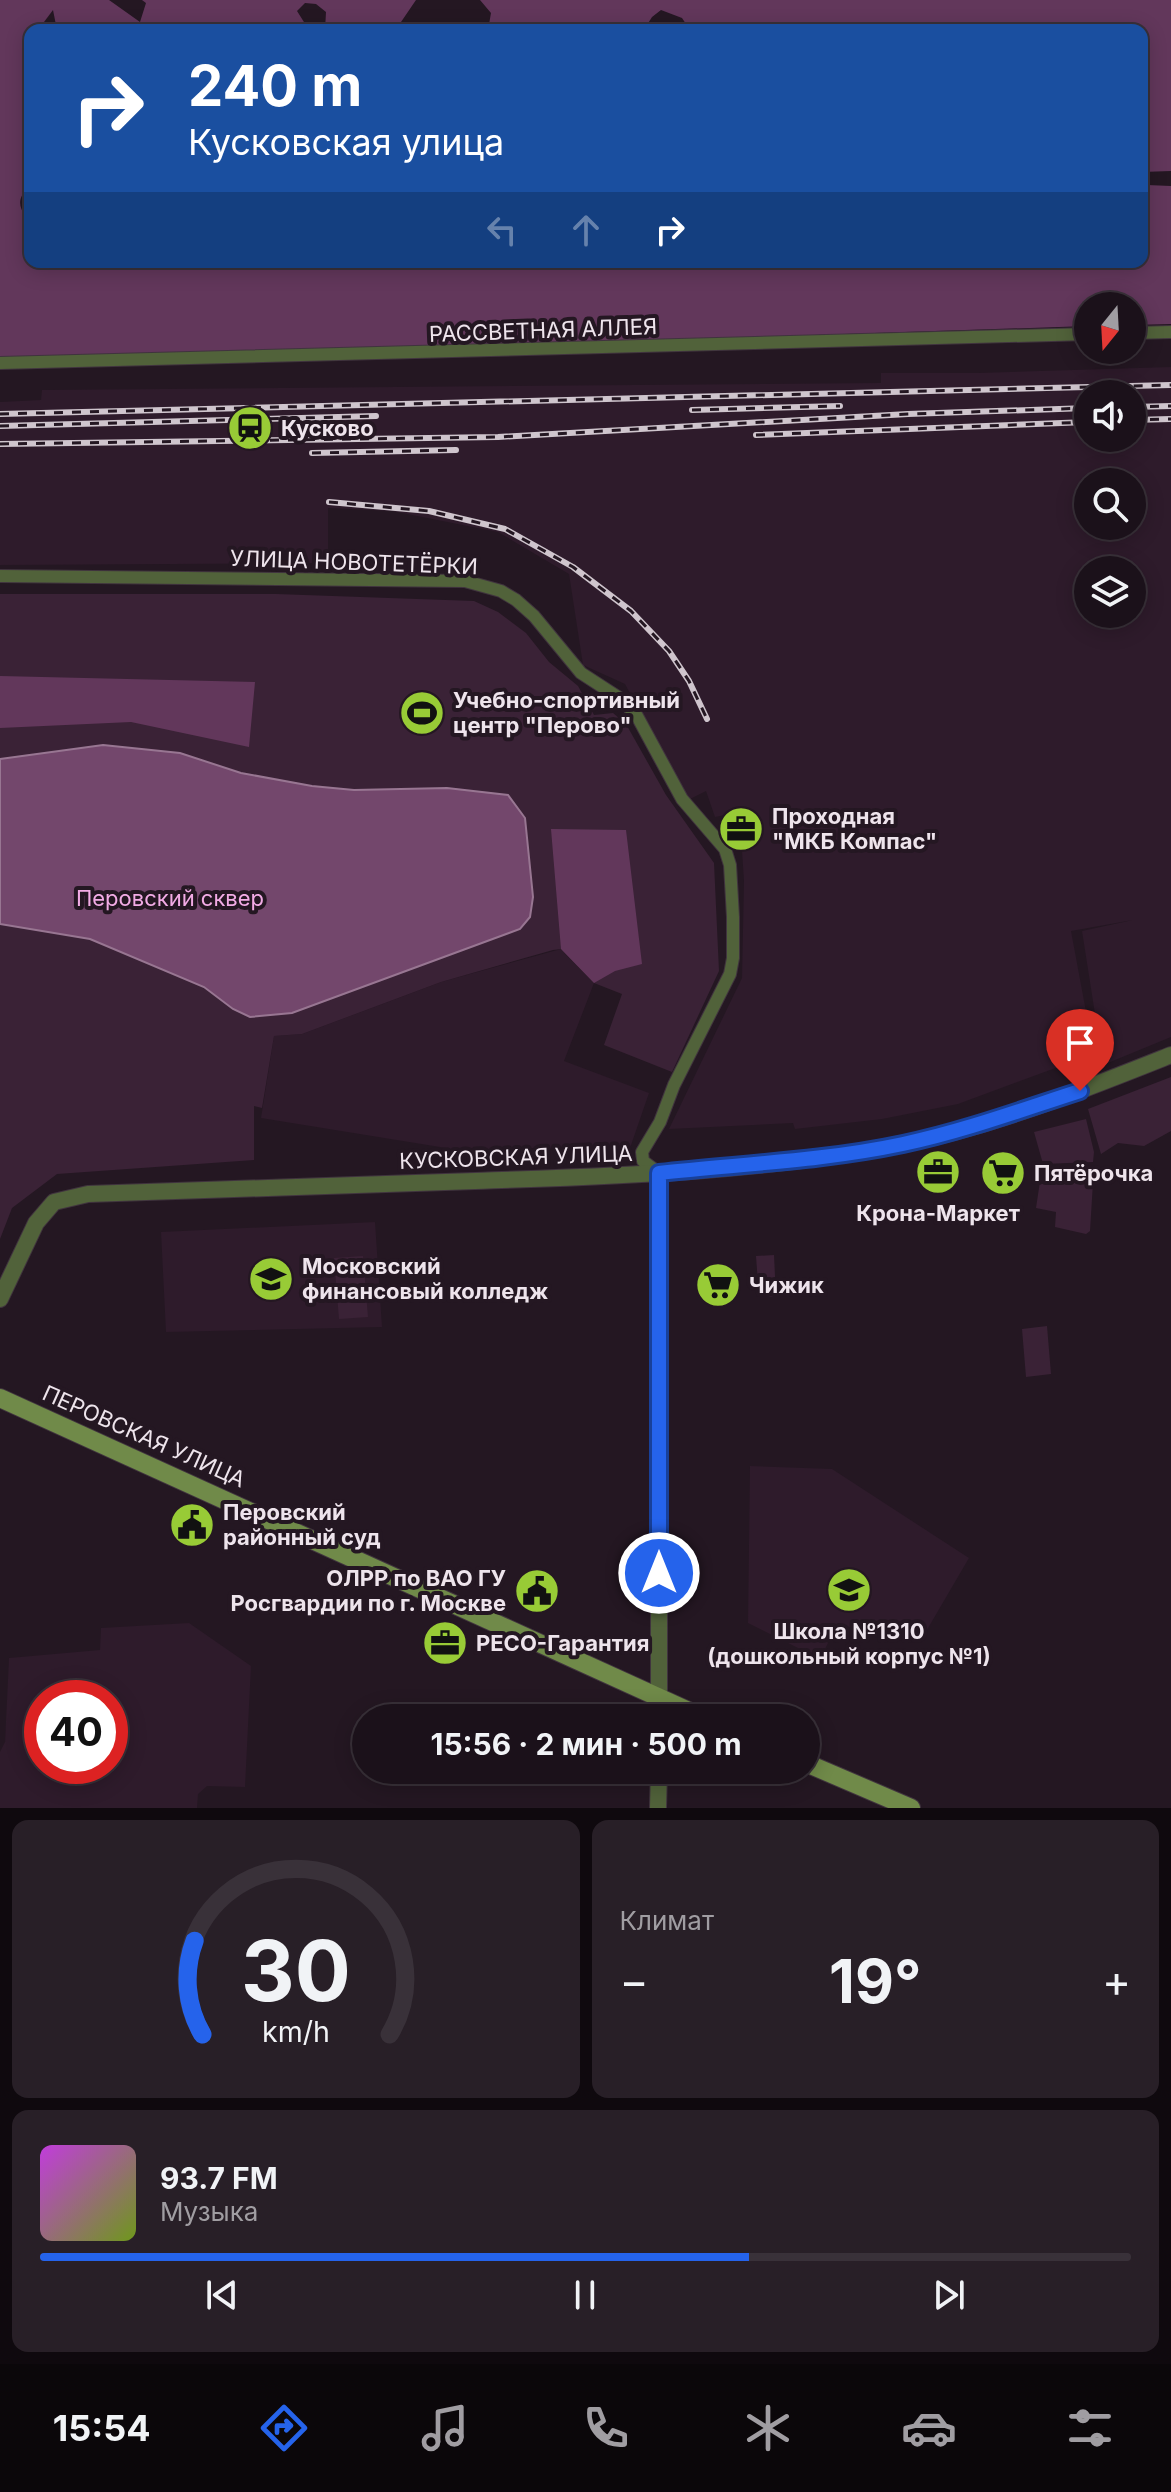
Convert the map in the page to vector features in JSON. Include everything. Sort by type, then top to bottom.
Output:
[{"type":"main road","name":"ПЕРОВСКАЯ УЛИЦА","points":[[0,1398],[674,1704]]},
{"type":"main road","points":[[820,1769],[911,1808]]},
{"type":"street","points":[[1146,333],[1171,332]]},
{"type":"street","name":"РАССВЕТНАЯ АЛЛЕЯ","points":[[0,363],[1074,334]]},
{"type":"street","name":"УЛИЦА НОВОТЕТЁРКИ","points":[[0,576],[465,581],[501,591],[534,616],[581,673],[629,706],[682,799],[725,849],[730,865],[733,958],[730,974],[642,1157],[649,1168],[659,1173]]},
{"type":"street","name":"КУСКОВСКАЯ УЛИЦА","points":[[0,1299],[36,1223],[54,1202],[88,1194],[659,1173],[805,1160],[904,1144],[964,1130],[1104,1083],[1171,1055]]},
{"type":"street","points":[[659,1173],[659,1704]]},
{"type":"street","points":[[658,1808],[659,1784]]},
{"type":"shaded area","points":[[0,0],[109,0],[140,22],[146,3],[142,0],[416,0],[396,24],[325,24],[326,12],[316,4],[305,3],[297,11],[305,24],[56,24],[53,10],[42,24],[24,24],[24,192],[20,203],[24,214],[24,268],[1148,268],[1148,185],[1171,186],[1171,324],[1146,325],[1146,292],[1074,292],[1074,326],[0,359]]},
{"type":"shaded area","points":[[480,0],[1171,0],[1171,171],[1148,172],[1148,24],[686,24],[682,18],[661,10],[648,24],[489,24],[491,13]]},
{"type":"shaded area","points":[[1171,367],[1171,1037],[1103,1065],[1082,931],[1133,920],[1071,931],[1090,1033],[1075,1040],[1080,1059],[958,1104],[882,1119],[795,1129],[793,1123],[669,1129],[742,978],[744,881],[741,836],[735,813],[715,817],[706,791],[688,800],[625,684],[583,665],[569,574],[498,532],[392,511],[328,508],[328,563],[0,565],[0,402],[41,400],[42,390],[881,383],[881,373]]},
{"type":"shaded area","points":[[0,676],[255,682],[249,747],[131,722],[0,728]]},
{"type":"shaded area","points":[[103,745],[180,753],[241,773],[312,786],[354,790],[447,788],[508,795],[525,818],[533,897],[530,917],[520,929],[292,1013],[250,1017],[233,1009],[204,987],[90,939],[0,924],[0,759]]},
{"type":"shaded area","points":[[551,829],[626,830],[642,964],[615,971],[594,983],[561,949]]},
{"type":"shaded area","points":[[561,949],[594,983],[564,1061],[649,1093],[629,1151],[526,1148],[477,1153],[261,1118],[274,1036],[302,1034],[441,982]]},
{"type":"shaded area","name":"Московский финансовый колледж","points":[[375,1222],[382,1327],[166,1332],[161,1232]]},
{"type":"shaded area","name":"Школа №1310 (дошкольный корпус №1)","points":[[750,1466],[832,1469],[969,1558],[924,1635],[877,1637],[838,1623],[820,1659],[748,1623]]},
{"type":"shaded area","points":[[189,1623],[251,1666],[245,1787],[207,1786],[198,1794],[197,1808],[0,1808],[0,1752],[5,1742],[9,1658],[100,1650],[101,1628]]},
{"type":"green space","name":"Перовский сквер","points":[[0,594],[276,594],[474,601],[498,612],[526,633],[549,662],[578,686],[594,715],[613,713],[626,724],[666,795],[714,863],[719,971],[672,1072],[604,1045],[622,994],[594,983],[561,949],[553,950],[441,982],[302,1034],[274,1036],[262,1108],[254,1106],[254,1160],[57,1174],[12,1208],[0,1239]]},
{"type":"green space","points":[[1171,1077],[1171,1131],[1144,1146],[1118,1143],[1101,1154],[1088,1109]]},
{"type":"green space","points":[[1086,1119],[1094,1152],[1093,1162],[1043,1164],[1034,1132]]},
{"type":"green space","points":[[1094,1166],[1090,1231],[1086,1234],[1055,1227],[1056,1212],[1036,1208],[1042,1168]]},
{"type":"green space","points":[[774,1255],[776,1297],[759,1297],[756,1256]]},
{"type":"green space","points":[[363,1256],[368,1317],[339,1319],[334,1258]]},
{"type":"green space","points":[[1047,1326],[1051,1374],[1026,1377],[1022,1329]]},
{"type":"railway","points":[[0,414],[1171,385]]},
{"type":"railway","points":[[692,410],[840,406]]},
{"type":"railway","points":[[1146,407],[1171,406]]},
{"type":"railway","points":[[0,444],[498,437],[908,414],[1074,408]]},
{"type":"railway","points":[[0,426],[376,416]]},
{"type":"railway","points":[[1146,420],[1171,419]]},
{"type":"railway","points":[[756,435],[1074,423]]},
{"type":"railway","points":[[312,453],[456,450]]},
{"type":"railway","points":[[329,502],[429,511],[505,529],[573,567],[631,611],[669,651],[689,681],[707,719]]},
{"type":"place","name":"Кусково","points":[[250,428]]},
{"type":"place","name":"Учебно-спортивный центр \"Перово\"","points":[[422,713]]},
{"type":"place","name":"Проходная \"МКБ Компас\"","points":[[741,829]]},
{"type":"place","name":"Крона-Маркет","points":[[938,1172]]},
{"type":"place","name":"Пятёрочка","points":[[1003,1173]]},
{"type":"place","name":"Московский финансовый колледж","points":[[271,1279]]},
{"type":"place","name":"Чижик","points":[[718,1285]]},
{"type":"place","name":"Перовский районный суд","points":[[192,1525]]},
{"type":"place","name":"Школа №1310 (дошкольный корпус №1)","points":[[849,1590]]},
{"type":"place","name":"ОЛРР по ВАО ГУ Росгвардии по г. Москве","points":[[537,1591]]},
{"type":"place","name":"РЕСО-Гарантия","points":[[445,1643]]},
{"type":"route","points":[[659,1573],[659,1173],[805,1160],[904,1144],[978,1126],[1080,1091]]}]
